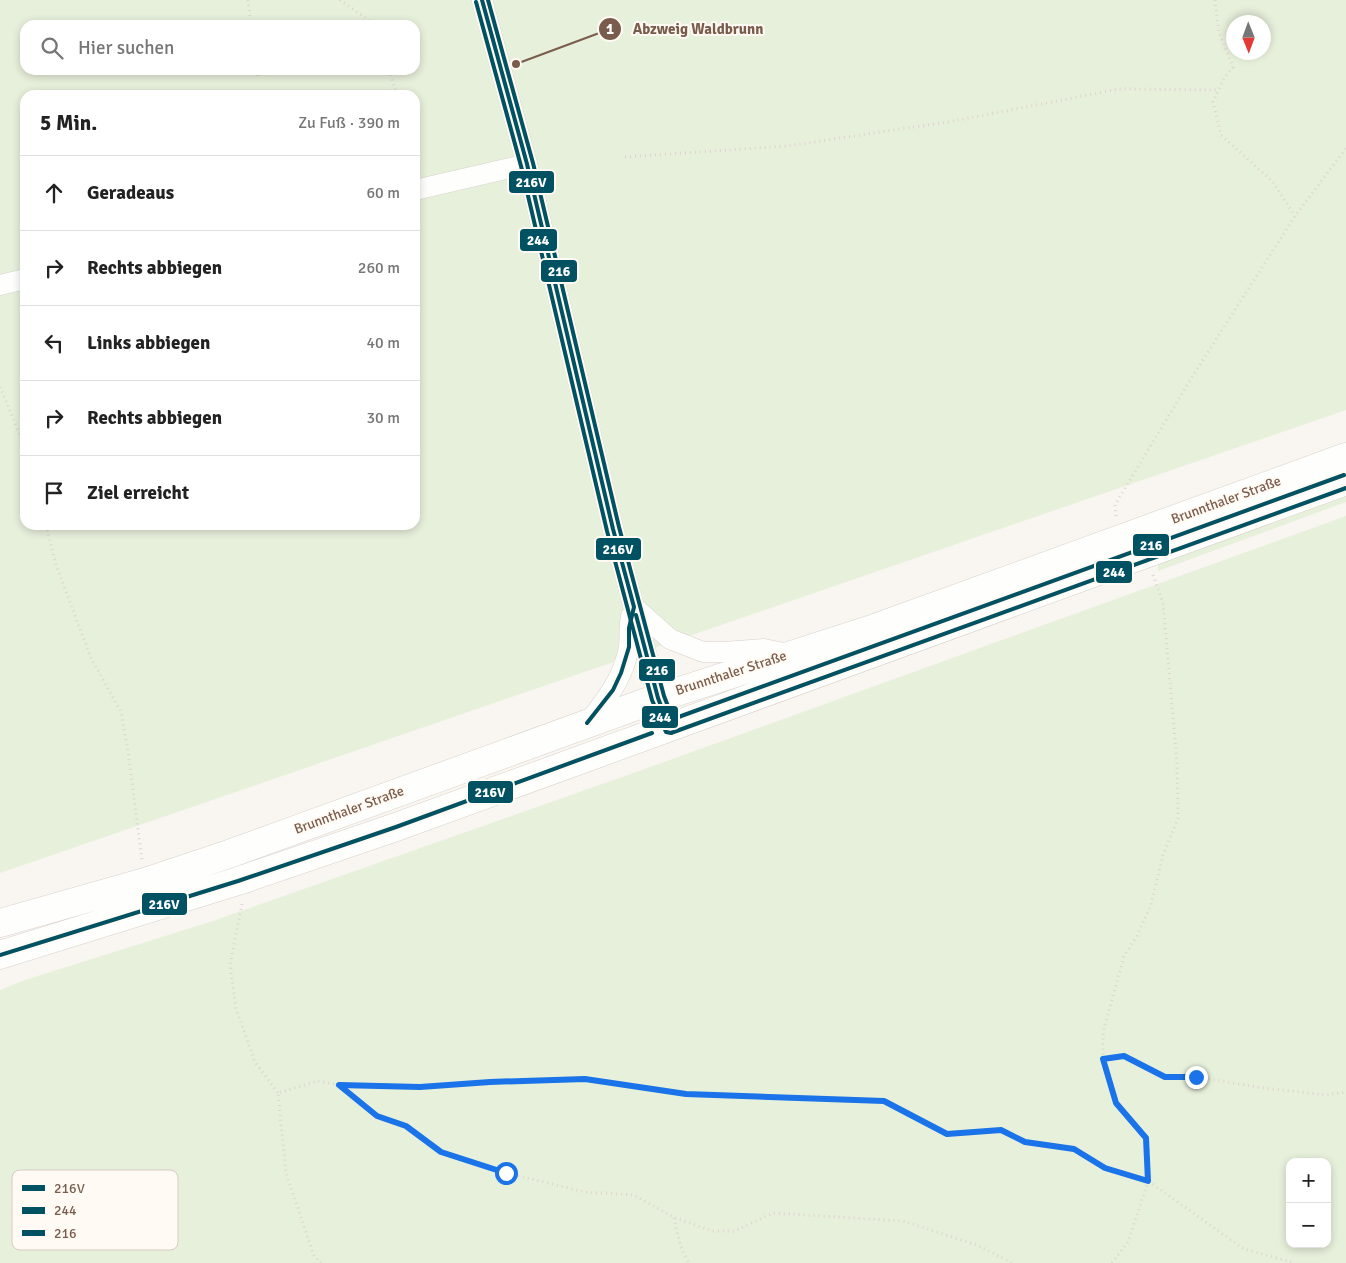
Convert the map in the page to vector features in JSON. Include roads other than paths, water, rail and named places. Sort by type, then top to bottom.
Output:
[{"type":"main road","name":"Brunnthaler Straße","points":[[0,923],[145,882],[229,854],[587,723],[789,654],[874,628],[1346,457]]},
{"type":"main road","name":"Brunnthaler Straße","points":[[0,955],[238,881],[396,827],[1346,481]]},
{"type":"street","points":[[482,0],[527,164],[613,529],[658,698],[669,727]]},
{"type":"street","points":[[420,189],[527,164]]},
{"type":"street","points":[[0,285],[20,280]]},
{"type":"street","points":[[634,607],[670,639],[703,652],[764,649],[789,654]]},
{"type":"street","points":[[587,723],[613,690],[621,674],[629,647],[628,628],[634,607]]},
{"type":"place","name":"Abzweig Waldbrunn","points":[[516,64]]}]
